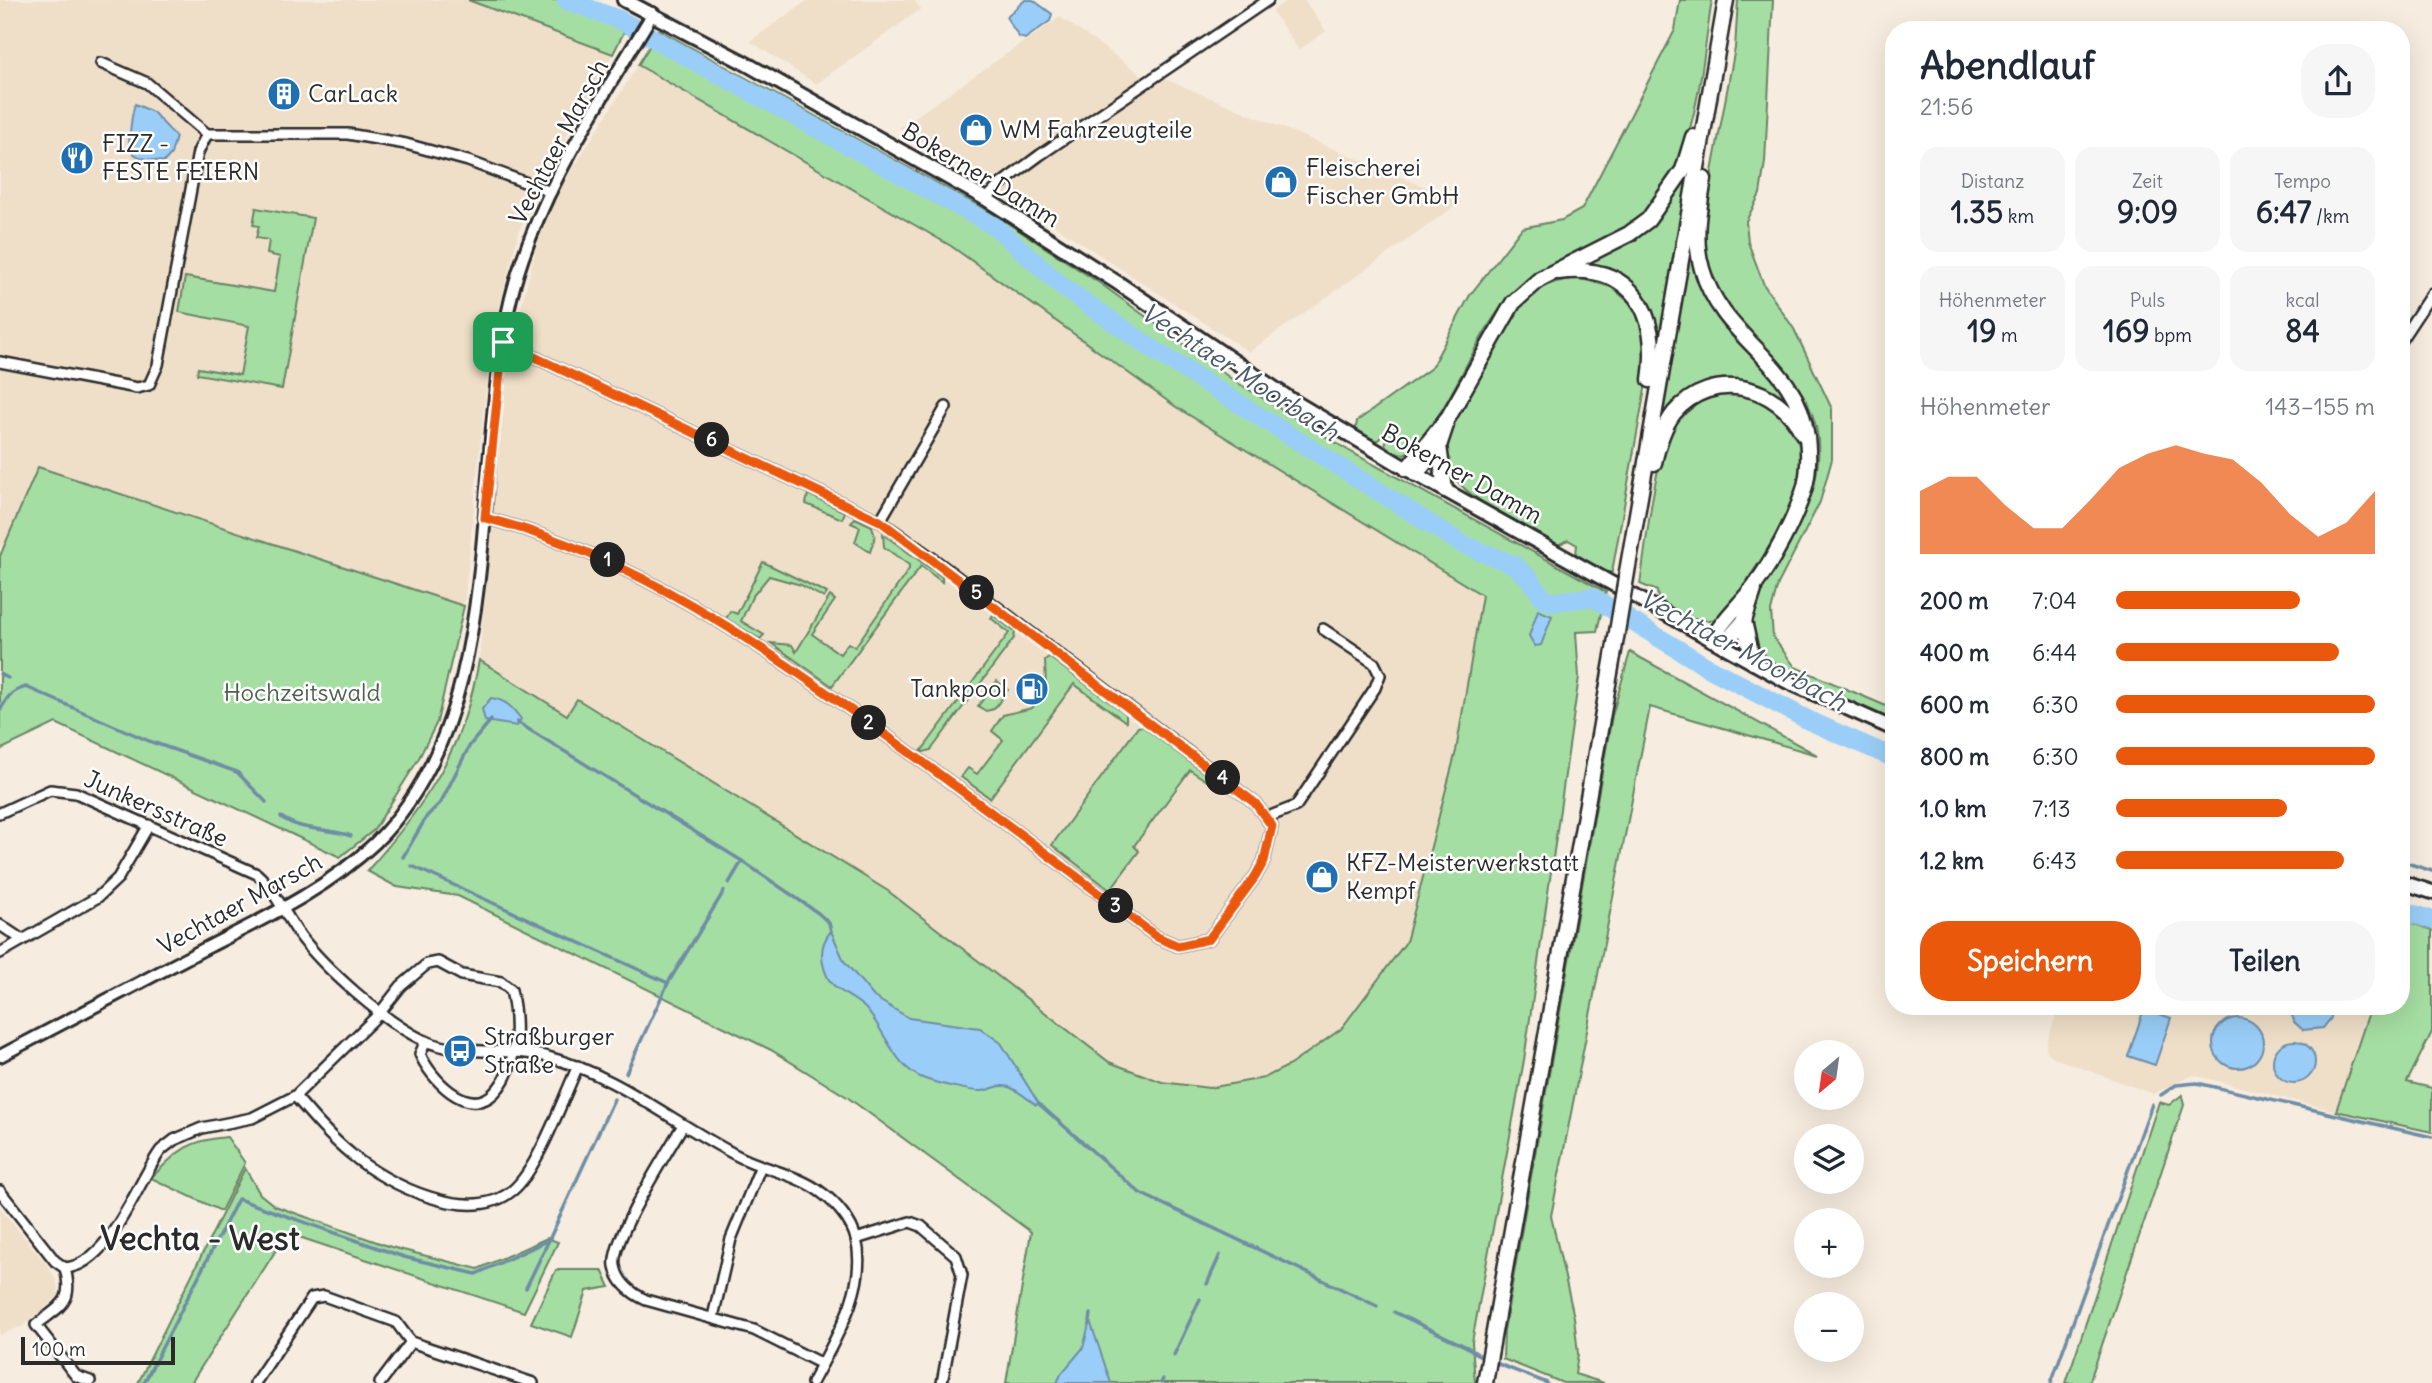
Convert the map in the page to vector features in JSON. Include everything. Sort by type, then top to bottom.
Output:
[{"type":"main road","name":"Bokerner Damm","points":[[624,0],[653,13],[986,199],[1118,283],[1293,401],[1412,471],[1822,700],[1885,725]]},
{"type":"main road","points":[[1485,1383],[1726,0]]},
{"type":"main road","points":[[1412,471],[1448,416],[1513,303],[1550,274],[1629,234],[1662,204],[1683,170],[1700,100],[1711,83]]},
{"type":"main road","points":[[1703,130],[1709,152],[1697,223],[1702,269],[1710,290],[1732,326],[1776,370],[1797,398],[1804,413],[1808,445],[1808,477],[1804,492],[1756,583],[1717,643]]},
{"type":"main road","points":[[1550,274],[1587,271],[1610,278],[1629,290],[1646,311],[1654,350],[1643,428],[1647,454]]},
{"type":"main road","points":[[1636,521],[1647,497],[1663,431],[1689,399],[1708,390],[1739,387],[1767,395],[1787,408],[1808,445]]},
{"type":"main road","points":[[1446,490],[1439,446],[1448,416]]},
{"type":"main road","points":[[1412,471],[1439,446]]},
{"type":"main road","points":[[1753,662],[1744,621],[1756,583]]},
{"type":"main road","points":[[1717,643],[1744,621]]},
{"type":"main road","points":[[2410,884],[2432,891]]},
{"type":"street","points":[[986,199],[1002,183],[1040,155],[1268,0]]},
{"type":"street","name":"Vechtaer Marsch","points":[[0,1056],[281,909],[334,877],[376,842],[412,797],[433,761],[452,716],[469,641],[503,342],[511,297],[551,192],[653,13]]},
{"type":"street","points":[[101,63],[122,69],[147,83],[208,134],[307,131],[348,134],[406,144],[468,161],[551,192]]},
{"type":"street","points":[[0,362],[138,388],[149,385],[158,365],[198,152],[208,134]]},
{"type":"street","points":[[2410,326],[2432,293]]},
{"type":"street","points":[[485,518],[573,544],[633,572],[718,621],[800,674],[912,753],[1157,937],[1178,946],[1209,939],[1241,899],[1264,861],[1272,826],[1268,817],[1209,767],[880,521],[503,342]]},
{"type":"street","points":[[880,521],[946,407]]},
{"type":"street","points":[[1268,817],[1296,806],[1375,688],[1380,675],[1374,663],[1323,629]]},
{"type":"street","name":"Junkersstraße","points":[[0,813],[50,790],[62,789],[257,874],[267,883],[281,909]]},
{"type":"street","points":[[0,953],[98,897],[118,878],[149,825]]},
{"type":"street","points":[[281,909],[301,937],[379,1014],[426,1041],[460,1051],[513,1052],[548,1057],[578,1066],[626,1090],[761,1168],[811,1185],[824,1194],[843,1213],[856,1239],[858,1275],[850,1303],[812,1383]]},
{"type":"street","points":[[0,925],[21,939]]},
{"type":"street","points":[[65,1268],[82,1264],[109,1238],[149,1167],[174,1140],[202,1128],[252,1118],[295,1096],[379,1014],[401,986],[427,964],[438,962],[462,975],[501,982],[512,990],[516,1011],[513,1052],[508,1070],[495,1092],[484,1099],[457,1098],[425,1066],[420,1054],[426,1041]]},
{"type":"street","points":[[295,1096],[323,1128],[373,1170],[421,1193],[475,1205],[496,1200],[512,1191],[526,1176],[578,1066]]},
{"type":"street","points":[[683,1125],[624,1230],[615,1252],[614,1264],[619,1277],[630,1292],[646,1300],[754,1330],[822,1364]]},
{"type":"street","points":[[713,1317],[731,1239],[761,1168]]},
{"type":"street","points":[[0,1191],[55,1261],[65,1268],[70,1289],[66,1301],[36,1325],[76,1376],[90,1381]]},
{"type":"street","points":[[856,1239],[910,1222],[921,1226],[956,1256],[961,1275],[942,1383]]},
{"type":"street","points":[[255,1383],[312,1298],[324,1296],[396,1322],[411,1342],[533,1383]]},
{"type":"street","points":[[380,1383],[411,1342]]},
{"type":"shaded area","points":[[0,0],[468,0],[613,54],[529,202],[518,235],[491,338],[464,606],[38,467],[3,548],[0,546]]},
{"type":"shaded area","points":[[808,0],[914,0],[921,9],[816,84],[750,41]]},
{"type":"shaded area","points":[[1287,0],[1304,0],[1326,31],[1299,50],[1272,11]]},
{"type":"shaded area","points":[[1060,17],[1145,77],[992,180],[899,128]]},
{"type":"shaded area","points":[[638,65],[951,246],[1176,407],[1482,595],[1456,751],[1406,943],[1341,1029],[1290,1065],[1264,1078],[1209,1088],[1162,1082],[1109,1062],[888,891],[577,700],[567,715],[479,660],[507,362],[538,241],[562,186]]},
{"type":"shaded area","points":[[1165,79],[1461,202],[1249,352],[1004,193],[1009,184]]},
{"type":"shaded area","points":[[2056,1015],[2368,1015],[2336,1111],[2193,1075],[2153,1094],[2057,1059],[2047,1052],[2046,1045]]},
{"type":"shaded area","points":[[0,1208],[48,1266],[56,1280],[59,1296],[23,1326],[0,1335]]},
{"type":"green space","points":[[468,0],[587,0],[631,18],[613,54]]},
{"type":"green space","points":[[1680,0],[1712,0],[1688,134],[1677,166],[1660,194],[1638,219],[1609,239],[1546,268],[1513,293],[1498,311],[1440,413],[1412,450],[1404,454],[1396,452],[1385,445],[1387,438],[1382,436],[1377,441],[1355,432],[1357,421],[1431,368],[1470,295],[1522,228],[1562,220],[1582,209],[1675,30]]},
{"type":"green space","points":[[1738,0],[1773,0],[1765,162],[1760,194],[1746,221],[1748,242],[1764,285],[1794,329],[1832,409],[1832,459],[1820,502],[1778,584],[1771,611],[1773,637],[1795,667],[1885,706],[1885,719],[1822,691],[1786,671],[1760,649],[1753,633],[1759,595],[1812,492],[1818,445],[1810,408],[1801,392],[1790,376],[1725,306],[1712,280],[1704,250],[1701,231],[1735,48]]},
{"type":"green space","points":[[659,30],[1000,218],[1101,284],[1233,380],[1351,452],[1606,592],[1597,631],[1576,632],[1579,677],[1524,1060],[1472,1342],[1475,1383],[1006,1383],[1031,1232],[847,1097],[771,1050],[458,896],[397,887],[367,871],[407,823],[440,774],[463,721],[479,660],[567,715],[577,699],[888,891],[1109,1062],[1162,1082],[1209,1088],[1264,1078],[1290,1065],[1341,1029],[1406,942],[1456,751],[1482,595],[1176,407],[951,246],[638,65]]},
{"type":"green space","points":[[1687,176],[1689,177],[1661,333],[1647,302],[1634,286],[1610,273],[1580,266],[1629,240],[1653,221],[1665,209]]},
{"type":"green space","points":[[256,208],[313,218],[282,389],[197,374],[198,368],[240,375],[249,326],[179,312],[185,277],[274,292],[280,257],[267,254],[269,240],[256,238],[259,226],[253,225]]},
{"type":"green space","points":[[1689,253],[1692,253],[1702,287],[1717,317],[1775,380],[1795,411],[1762,387],[1732,380],[1722,381],[1709,388],[1659,424]]},
{"type":"green space","points":[[1578,278],[1611,287],[1635,307],[1642,321],[1649,367],[1612,572],[1606,572],[1576,554],[1577,545],[1568,540],[1558,545],[1484,504],[1459,483],[1450,469],[1446,454],[1447,442],[1461,408],[1497,342],[1522,305],[1544,287]]},
{"type":"green space","points":[[1737,393],[1768,404],[1786,420],[1799,444],[1800,471],[1795,493],[1774,539],[1746,582],[1720,618],[1695,619],[1658,599],[1657,591],[1640,584],[1658,472],[1670,431],[1685,411],[1706,399]]},
{"type":"green space","name":"Hochzeitswald","points":[[38,467],[464,606],[437,722],[418,760],[374,830],[340,857],[56,723],[0,750],[0,556]]},
{"type":"green space","points":[[808,494],[845,512],[842,519],[806,504]]},
{"type":"green space","points":[[855,518],[872,526],[875,537],[870,552],[855,542],[860,527],[851,523]]},
{"type":"green space","points":[[883,534],[942,577],[942,582],[921,566],[832,686],[771,643],[792,645],[796,652],[830,596],[835,600],[812,634],[840,654],[848,643],[855,647],[909,569],[909,565],[884,547]]},
{"type":"green space","points":[[763,562],[827,593],[824,598],[801,585],[769,576],[752,597],[741,621],[764,635],[760,639],[726,619],[730,611],[737,614]]},
{"type":"green space","points":[[993,615],[1015,632],[1014,638],[931,750],[920,753],[1009,633],[991,618]]},
{"type":"green space","points":[[1630,652],[1817,755],[1650,707],[1551,1216],[1574,1317],[1578,1354],[1575,1374],[1604,1383],[1563,1383],[1503,1359],[1504,1331],[1612,716]]},
{"type":"green space","points":[[1049,657],[1126,714],[1126,722],[1074,684],[990,798],[961,777],[968,768],[977,774],[1003,740],[992,731],[1003,715],[1032,708],[1046,689],[1045,660]]},
{"type":"green space","points":[[997,681],[1008,690],[994,709],[986,711],[978,706]]},
{"type":"green space","points":[[1142,726],[1207,775],[1207,781],[1190,770],[1134,846],[1139,851],[1110,890],[1052,845],[1138,727]]},
{"type":"green space","points":[[2410,922],[2432,930],[2432,1032],[2407,1082],[2432,1088],[2432,1132],[2336,1111],[2368,1015],[2410,1015]]},
{"type":"green space","points":[[2182,1095],[2184,1105],[2089,1383],[2066,1383],[2159,1102],[2169,1105]]},
{"type":"green space","points":[[227,1137],[245,1163],[221,1211],[151,1178],[184,1148],[202,1141]]},
{"type":"green space","points":[[245,1168],[260,1194],[275,1206],[391,1247],[478,1269],[547,1238],[558,1242],[524,1312],[287,1233],[191,1383],[138,1383]]},
{"type":"green space","points":[[556,1270],[602,1270],[610,1287],[587,1291],[572,1337],[531,1323]]},
{"type":"water","points":[[1025,0],[1033,0],[1052,14],[1050,21],[1025,39],[1019,37],[1006,17]]},
{"type":"water","points":[[135,104],[153,112],[176,137],[171,154],[164,162],[137,156],[130,148]]},
{"type":"water","points":[[1538,610],[1552,616],[1541,645],[1535,646],[1529,636]]},
{"type":"water","points":[[491,698],[505,702],[515,711],[521,719],[517,726],[485,721],[482,709]]},
{"type":"water","points":[[831,931],[844,961],[874,997],[909,1018],[980,1028],[1001,1043],[1039,1104],[1036,1105],[1005,1086],[983,1091],[963,1089],[914,1074],[897,1057],[872,1016],[864,1007],[839,990],[827,976],[822,953],[824,942]]},
{"type":"water","points":[[2142,1015],[2171,1018],[2155,1065],[2128,1056]]},
{"type":"water","points":[[2292,1015],[2331,1015],[2323,1028],[2303,1030],[2293,1021]]},
{"type":"water","points":[[2238,1018],[2256,1025],[2263,1043],[2256,1061],[2238,1068],[2220,1061],[2213,1043],[2220,1025]]},
{"type":"water","points":[[2294,1041],[2309,1047],[2315,1062],[2309,1077],[2294,1083],[2279,1077],[2273,1062],[2279,1047]]},
{"type":"water","points":[[1090,1321],[1111,1383],[1057,1383],[1061,1374],[1083,1348]]},
{"type":"waterway","name":"Vechtaer Moorbach","points":[[566,0],[620,20],[996,227],[1063,287],[1157,352],[1462,544],[1514,565],[1530,579],[1543,598],[1552,602],[1592,597],[1709,668],[1810,721],[1885,754]]},
{"type":"waterway","points":[[0,674],[8,678]]},
{"type":"waterway","points":[[0,711],[10,695],[26,687],[149,741],[237,772],[266,802]]},
{"type":"waterway","points":[[403,857],[427,816],[441,802],[470,745],[491,720]]},
{"type":"waterway","points":[[517,722],[742,861],[818,913],[829,923],[831,931]]},
{"type":"waterway","points":[[281,817],[297,825],[351,836]]},
{"type":"waterway","points":[[729,883],[742,861]]},
{"type":"waterway","points":[[2410,864],[2432,871]]},
{"type":"waterway","points":[[412,866],[668,983]]},
{"type":"waterway","points":[[626,1073],[668,983],[724,891]]},
{"type":"waterway","name":"Vechtaer Moorbach","points":[[2410,913],[2432,920]]},
{"type":"waterway","points":[[2161,1095],[2176,1085],[2197,1083],[2432,1137]]},
{"type":"waterway","points":[[144,1383],[238,1199],[404,1257],[476,1274],[549,1240],[614,1099]]},
{"type":"waterway","points":[[1039,1104],[1140,1193],[1377,1306]]},
{"type":"waterway","points":[[2051,1383],[2152,1104]]},
{"type":"waterway","points":[[526,1288],[549,1240]]},
{"type":"waterway","points":[[1207,1284],[1220,1255]]},
{"type":"waterway","points":[[1174,1355],[1200,1299]]},
{"type":"waterway","points":[[1394,1312],[1467,1347],[1485,1359]]},
{"type":"waterway","points":[[1090,1321],[1091,1314]]},
{"type":"waterway","points":[[1493,1362],[1547,1383]]},
{"type":"waterway","points":[[1161,1383],[1163,1379]]},
{"type":"place","name":"CarLack","points":[[284,94]]},
{"type":"place","name":"WM Fahrzeugteile","points":[[976,130]]},
{"type":"place","name":"FIZZ - FESTE FEIERN","points":[[77,158]]},
{"type":"place","name":"Fleischerei Fischer GmbH","points":[[1281,182]]},
{"type":"place","name":"Tankpool","points":[[1032,689]]},
{"type":"place","name":"KFZ-Meisterwerkstatt Kempf","points":[[1322,877]]},
{"type":"place","name":"Straßburger Straße","points":[[460,1051]]},
{"type":"district","name":"Vechta - West","points":[[200,1239]]},
{"type":"route","points":[[503,342],[844,502],[880,521],[935,560],[1219,775],[1255,803],[1268,817],[1272,826],[1264,861],[1241,899],[1209,939],[1178,946],[1157,937],[838,700],[718,621],[633,572],[573,544],[485,518],[503,342]]}]
